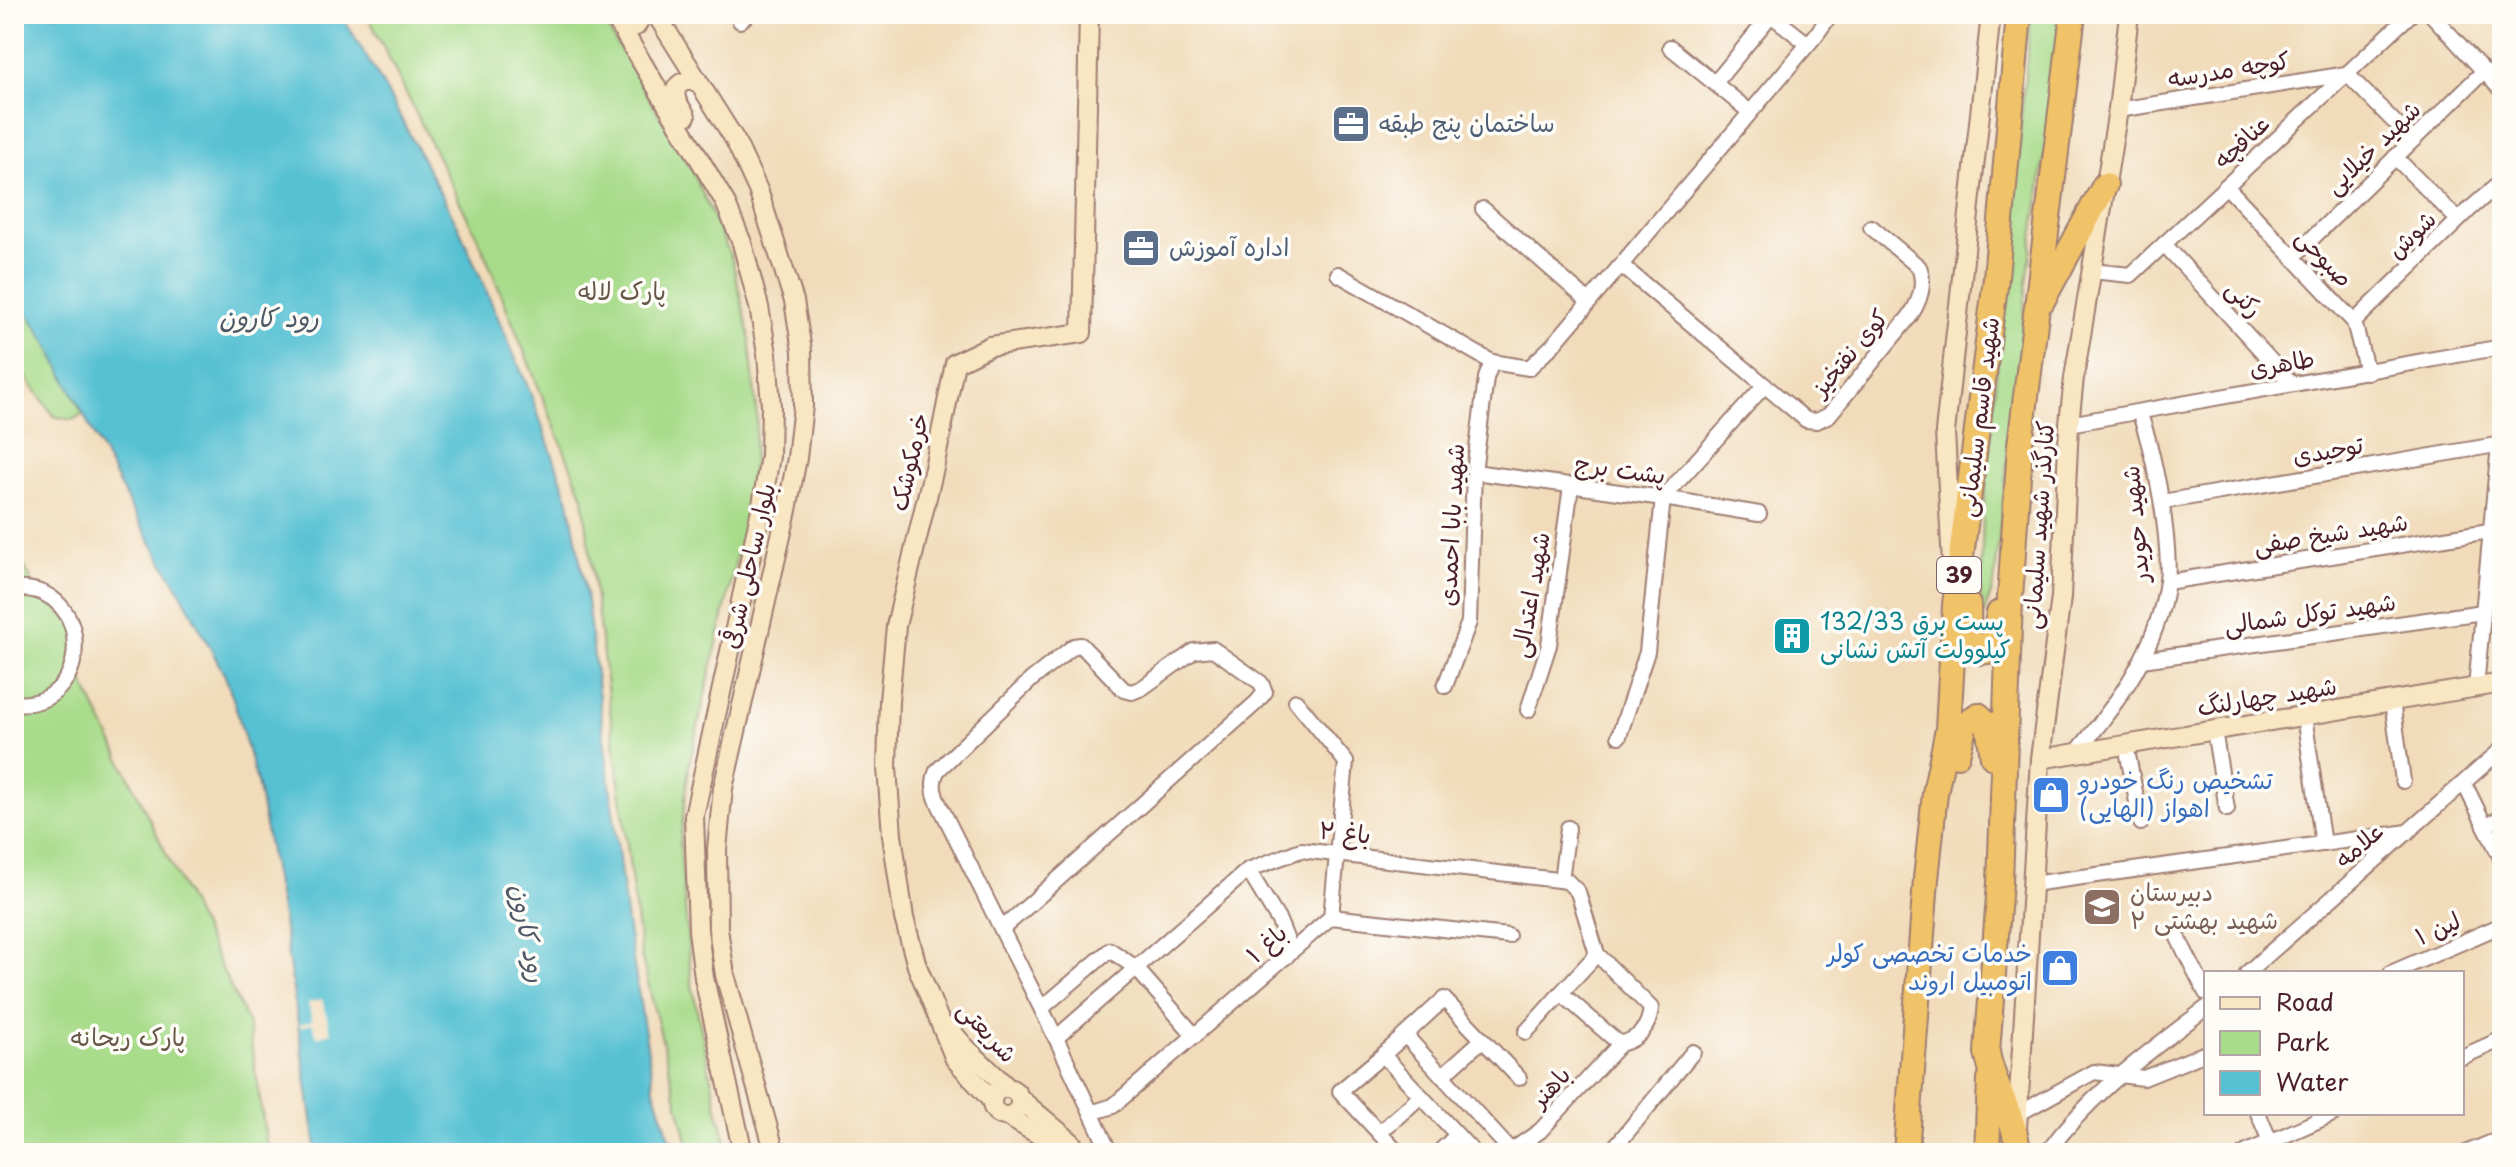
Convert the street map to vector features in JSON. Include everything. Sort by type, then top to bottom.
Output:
[{"type":"highway","name":"شهید قاسم سلیمانی","points":[[1906,1153],[1933,809],[1948,729],[1955,605],[1996,278],[2019,14]]},
{"type":"highway","name":"شهید قاسم سلیمانی","points":[[2016,1131],[1991,1071],[1987,1052],[2001,847],[2020,445],[2073,14]]},
{"type":"highway","points":[[2035,313],[2105,185]]},
{"type":"highway","points":[[1967,515],[1969,635],[1974,648],[1980,652],[1988,651],[1992,646],[2014,539]]},
{"type":"highway","points":[[1933,809],[1948,785],[1965,724],[1978,715],[1988,724],[2001,847]]},
{"type":"highway","name":"39","points":[[1987,1153],[1991,1071]]},
{"type":"main road","points":[[617,20],[628,29],[636,26],[639,14]]},
{"type":"main road","name":"بلوار ساحلی شرقی","points":[[656,14],[735,140],[758,190],[794,301],[802,351],[803,406],[797,458],[723,788],[717,849],[718,929],[725,975],[775,1153]]},
{"type":"main road","name":"خرمکوشک","points":[[937,1012],[917,966],[904,918],[892,835],[888,741],[896,626],[934,468],[955,363],[990,346],[1082,333],[1089,14]]},
{"type":"main road","points":[[1955,605],[1945,432],[1991,14]]},
{"type":"main road","name":"کنارگذر شهید سلیمانی","points":[[2016,1131],[2040,759],[2061,597],[2069,424],[2118,110],[2129,14]]},
{"type":"main road","name":"بلوار ساحلی شرقی","points":[[617,20],[725,202],[742,243],[759,307],[767,354],[771,406],[770,456],[694,816],[698,930],[704,978],[743,1153]]},
{"type":"main road","points":[[699,83],[694,80],[682,82],[675,92],[676,98],[716,166],[725,202]]},
{"type":"main road","name":"شهید چهارلنگ","points":[[2040,759],[2502,683]]},
{"type":"main road","name":"شریعتی","points":[[937,1012],[965,1047],[1071,1142],[1078,1153]]},
{"type":"main road","name":"شریعتی","points":[[937,1012],[955,1059],[992,1101]]},
{"type":"main road","points":[[1007,1116],[1017,1110],[1014,1094],[997,1091],[992,1101],[996,1112],[1068,1153]]},
{"type":"street","points":[[1338,274],[1492,362],[1529,368],[1553,345],[1831,14]]},
{"type":"street","name":"عنافچه","points":[[2091,271],[2131,275],[2411,14]]},
{"type":"street","points":[[1715,83],[1771,15],[1808,44]]},
{"type":"street","points":[[2436,16],[2500,88]]},
{"type":"street","points":[[1670,47],[1750,112]]},
{"type":"street","points":[[2500,88],[2502,69]]},
{"type":"street","name":"شهید خیلایی","points":[[2293,257],[2484,71]]},
{"type":"street","points":[[2347,74],[2412,140]]},
{"type":"street","name":"کوچه مدرسه","points":[[2118,110],[2347,74]]},
{"type":"street","points":[[2395,157],[2458,220]]},
{"type":"street","name":"شوش","points":[[2354,322],[2502,181]]},
{"type":"street","name":"صبوحی","points":[[2226,186],[2354,322],[2367,372]]},
{"type":"street","points":[[1483,209],[1589,302]]},
{"type":"street","name":"کوی نفتخیز","points":[[1621,265],[1806,420],[1817,421],[1829,415],[1919,302],[1923,277],[1919,267],[1871,227]]},
{"type":"street","name":"رکنی","points":[[2164,244],[2292,384]]},
{"type":"street","name":"طاهری","points":[[2069,424],[2502,347]]},
{"type":"street","name":"شهید بابا احمدی","points":[[1445,686],[1469,622],[1474,472],[1486,378],[1492,362]]},
{"type":"street","points":[[1619,736],[1647,652],[1663,498],[1764,386]]},
{"type":"street","name":"شهید حویدر","points":[[2076,753],[2111,710],[2142,660],[2160,615],[2167,582],[2162,502],[2153,454],[2139,412]]},
{"type":"street","points":[[2476,687],[2483,612],[2496,530],[2501,445]]},
{"type":"street","name":"توحیدی","points":[[2162,502],[2501,445]]},
{"type":"street","name":"پشت برج","points":[[1474,472],[1759,514]]},
{"type":"street","name":"شهید اعتدالی","points":[[1528,710],[1549,645],[1571,486]]},
{"type":"street","name":"شهید شیخ صفی","points":[[2167,582],[2496,530]]},
{"type":"street","points":[[14,589],[36,591],[52,599],[65,611],[73,627],[76,645],[74,663],[66,679],[54,692],[38,700],[14,703]]},
{"type":"street","name":"شهید توکل شمالی","points":[[2142,660],[2483,612]]},
{"type":"street","points":[[1002,929],[1257,702],[1265,692],[1261,683],[1213,649],[1194,651],[1132,692],[1124,690],[1081,645],[1074,646],[1032,679],[937,771],[934,779],[938,802],[1002,929],[1042,1008],[1110,1153]]},
{"type":"street","points":[[1296,701],[1346,762],[1331,917],[1508,936]]},
{"type":"street","points":[[2392,701],[2403,781]]},
{"type":"street","points":[[2304,716],[2323,844]]},
{"type":"street","points":[[2214,730],[2227,809]]},
{"type":"street","points":[[2126,745],[2141,823]]},
{"type":"street","name":"علامه","points":[[2249,971],[2502,749]]},
{"type":"street","points":[[2464,783],[2502,860]]},
{"type":"street","points":[[2485,825],[2502,818]]},
{"type":"street","points":[[1561,993],[1620,1044],[1630,1042],[1650,1021],[1651,1008],[1597,954],[1578,892],[1567,881],[1561,880],[1568,828]]},
{"type":"street","points":[[2032,884],[2408,832]]},
{"type":"street","name":"باغ ۲","points":[[1056,1038],[1248,870],[1301,850],[1561,880]]},
{"type":"street","points":[[1248,870],[1279,921],[1286,938],[1286,957]]},
{"type":"street","name":"باغ ۱","points":[[1091,1113],[1113,1106],[1331,917]]},
{"type":"street","name":"لین ۱","points":[[2396,971],[2502,925]]},
{"type":"street","points":[[2178,938],[2204,989]]},
{"type":"street","points":[[1042,1008],[1110,950],[1136,968],[1195,1036]]},
{"type":"street","points":[[1526,1032],[1597,954]]},
{"type":"street","points":[[1398,1153],[1340,1091],[1444,999],[1519,1078]]},
{"type":"street","points":[[2047,1153],[2061,1133],[2120,1074],[2204,1010]]},
{"type":"street","points":[[1405,1035],[1510,1152]]},
{"type":"street","points":[[2464,1056],[2502,1039]]},
{"type":"street","points":[[1442,1076],[1482,1040]]},
{"type":"street","name":"باهنر","points":[[1510,1152],[1540,1131],[1620,1044]]},
{"type":"street","points":[[1610,1153],[1693,1052]]},
{"type":"street","points":[[2016,1131],[2094,1072],[2144,1078],[2204,1054]]},
{"type":"street","points":[[1383,1055],[1474,1153]]},
{"type":"street","points":[[1379,1133],[1421,1096]]},
{"type":"street","points":[[2259,1115],[2273,1147]]},
{"type":"street","points":[[2245,1153],[2273,1147],[2331,1115]]},
{"type":"street","points":[[1438,1153],[1457,1135]]},
{"type":"street","points":[[2466,1153],[2502,1138]]},
{"type":"green space","name":"پارک لاله","points":[[367,14],[599,14],[693,172],[732,259],[749,333],[757,418],[749,503],[689,765],[680,845],[691,980],[729,1153],[690,1153],[641,955],[583,497],[482,247]]},
{"type":"green space","points":[[2031,14],[2064,14],[2027,283],[1994,585],[1980,624],[1983,515]]},
{"type":"green space","points":[[14,292],[47,342],[83,414],[72,420],[54,416],[14,360]]},
{"type":"green space","name":"پارک ریحانه","points":[[14,544],[36,591],[78,628],[74,663],[248,1023],[268,1153],[14,1153]]},
{"type":"water","name":"رود کارون","points":[[14,14],[341,14],[385,88],[459,228],[531,394],[569,501],[586,593],[627,923],[654,1089],[674,1153],[317,1153],[283,922],[257,782],[234,701],[225,676],[131,508],[47,342],[14,292]]},
{"type":"pier","points":[[322,999],[331,1033],[317,1037],[313,1024],[300,1027],[299,1024],[312,1021],[308,1003]]},
{"type":"place","name":"ساختمان پنج طبقه","points":[[1351,124]]},
{"type":"place","name":"اداره آموزش","points":[[1141,248]]},
{"type":"place","name":"پست برق 132/33 کیلوولت آتش نشانی","points":[[1792,636]]},
{"type":"place","name":"تشخیص رنگ خودرو اهواز (الهایی)","points":[[2051,795]]},
{"type":"place","name":"دبیرستان شهید بهشتی ۲","points":[[2102,907]]},
{"type":"place","name":"خدمات تخصصی کولر اتومبیل اروند","points":[[2060,968]]}]
